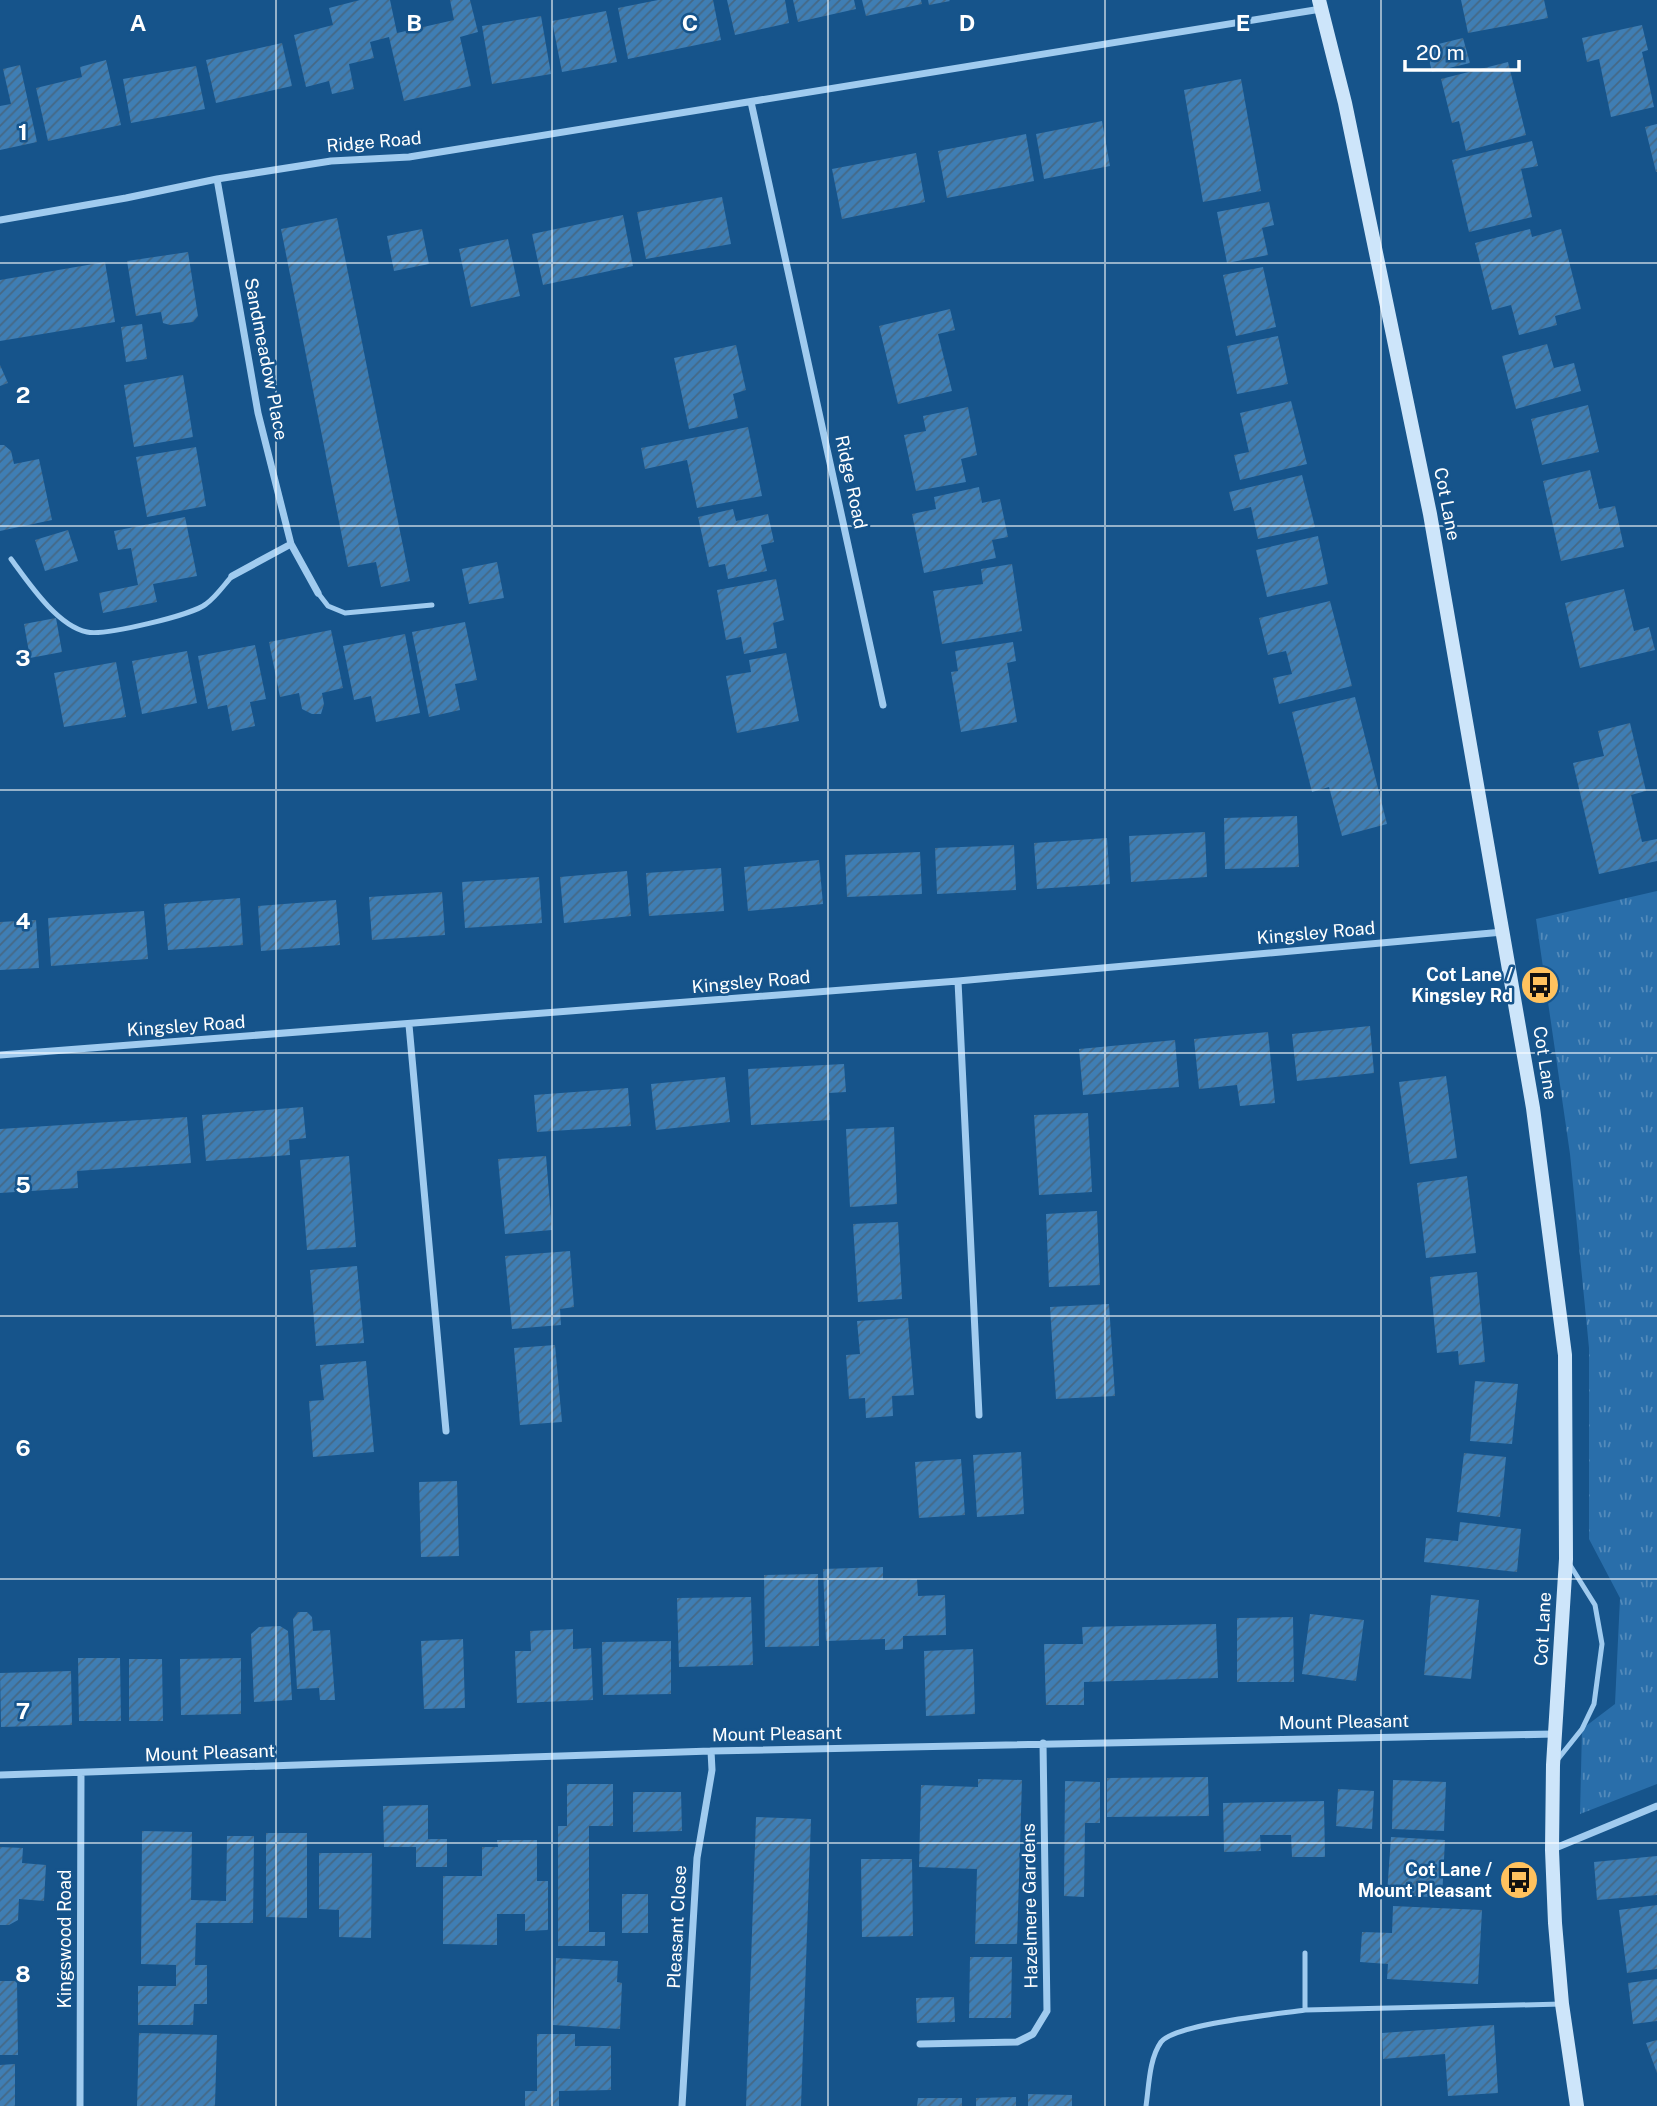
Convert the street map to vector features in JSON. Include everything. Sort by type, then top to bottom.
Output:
[{"type":"street","name":"Ridge Road","points":[[0,220],[217,179],[331,161],[409,157],[751,102],[1320,4]]},
{"type":"street","name":"Cot Lane","points":[[1320,4],[1345,103],[1430,514],[1533,1108],[1565,1355],[1566,1559],[1553,1765],[1552,1850],[1562,2004],[1577,2106]]},
{"type":"street","name":"Ridge Road","points":[[751,102],[883,705]]},
{"type":"street","name":"Sandmeadow Place","points":[[217,179],[258,412],[291,544],[318,593]]},
{"type":"street","points":[[232,576],[291,544]]},
{"type":"street","name":"Kingsley Road","points":[[0,1055],[958,981],[1504,932]]},
{"type":"street","points":[[958,981],[979,1415]]},
{"type":"street","points":[[408,1025],[446,1431]]},
{"type":"street","name":"Mount Pleasant","points":[[0,1775],[711,1751],[1556,1734]]},
{"type":"street","name":"Hazelmere Gardens","points":[[920,2044],[1017,2042],[1033,2034],[1047,2011],[1043,1743]]},
{"type":"street","name":"Pleasant Close","points":[[682,2106],[697,1858],[712,1770],[711,1751]]},
{"type":"street","name":"Kingswood Road","points":[[80,2106],[81,1773]]},
{"type":"street","points":[[1552,1850],[1657,1806]]},
{"type":"lane","points":[[11,559],[38,595],[67,622],[86,632],[104,632],[186,614],[206,605],[232,576]]},
{"type":"lane","points":[[318,593],[328,606],[345,613],[432,605]]},
{"type":"lane","points":[[1553,1765],[1582,1729],[1594,1704],[1602,1644],[1595,1605],[1566,1559]]},
{"type":"lane","points":[[1305,1953],[1305,2010]]},
{"type":"lane","points":[[1146,2106],[1152,2064],[1162,2040],[1184,2029],[1305,2010],[1562,2004]]},
{"type":"green space","points":[[1657,891],[1657,1784],[1580,1814],[1582,1729],[1615,1704],[1620,1598],[1589,1539],[1589,1348],[1570,1154],[1536,919]]},
{"type":"building","points":[[360,0],[390,0],[397,33],[454,20],[450,0],[470,0],[478,32],[460,37],[471,86],[404,101],[389,37],[370,42],[374,58],[349,64],[354,89],[332,94],[329,81],[306,87],[294,35],[333,25],[329,8]]},
{"type":"building","points":[[658,0],[713,0],[721,40],[628,59],[618,8]]},
{"type":"building","points":[[727,0],[785,0],[789,23],[735,35]]},
{"type":"building","points":[[793,0],[854,0],[856,9],[798,22]]},
{"type":"building","points":[[862,0],[921,0],[922,4],[866,16]]},
{"type":"building","points":[[928,0],[949,0],[950,1],[929,5]]},
{"type":"building","points":[[1461,0],[1544,0],[1548,18],[1468,33]]},
{"type":"building","points":[[606,11],[617,62],[562,72],[552,21]]},
{"type":"building","points":[[541,16],[551,74],[492,84],[482,26]]},
{"type":"building","points":[[1642,25],[1648,50],[1642,52],[1654,107],[1611,117],[1599,59],[1587,62],[1582,38]]},
{"type":"building","points":[[1463,38],[1470,63],[1432,72],[1426,47]]},
{"type":"building","points":[[282,43],[292,86],[216,103],[206,60]]},
{"type":"building","points":[[106,60],[121,125],[48,141],[36,88],[82,77],[80,67]]},
{"type":"building","points":[[1508,62],[1526,135],[1466,151],[1459,121],[1452,123],[1441,79]]},
{"type":"building","points":[[20,65],[37,142],[0,150],[0,106],[11,104],[3,69]]},
{"type":"building","points":[[196,66],[205,109],[131,123],[123,79]]},
{"type":"building","points":[[1241,79],[1261,191],[1203,202],[1184,90]]},
{"type":"building","points":[[1102,121],[1110,166],[1044,179],[1036,134]]},
{"type":"building","points":[[1657,124],[1657,172],[1656,172],[1645,127]]},
{"type":"building","points":[[1026,134],[1034,181],[947,198],[938,151]]},
{"type":"building","points":[[1532,141],[1538,166],[1521,169],[1532,217],[1469,232],[1452,160]]},
{"type":"building","points":[[916,153],[925,202],[842,219],[832,169]]},
{"type":"building","points":[[722,197],[731,244],[646,259],[637,212]]},
{"type":"building","points":[[1269,202],[1274,225],[1262,228],[1268,255],[1227,263],[1217,212]]},
{"type":"building","points":[[623,215],[633,266],[543,285],[532,234]]},
{"type":"building","points":[[337,218],[410,581],[381,587],[376,562],[348,567],[281,229]]},
{"type":"building","points":[[422,229],[429,264],[394,271],[387,236]]},
{"type":"building","points":[[1530,229],[1532,237],[1561,229],[1581,309],[1555,316],[1557,325],[1519,335],[1511,305],[1492,310],[1475,243]]},
{"type":"building","points":[[508,239],[520,296],[471,307],[459,249]]},
{"type":"building","points":[[188,252],[198,316],[193,322],[170,325],[163,323],[161,312],[136,316],[127,261]]},
{"type":"building","points":[[105,262],[115,322],[0,341],[0,280]]},
{"type":"building","points":[[1263,267],[1276,327],[1236,336],[1223,275]]},
{"type":"building","points":[[950,309],[955,330],[938,334],[952,391],[898,404],[879,326]]},
{"type":"building","points":[[142,324],[147,359],[126,362],[121,327]]},
{"type":"building","points":[[1278,336],[1288,384],[1237,394],[1227,346]]},
{"type":"building","points":[[1547,344],[1554,368],[1574,363],[1581,391],[1516,409],[1502,356]]},
{"type":"building","points":[[736,345],[746,390],[733,394],[738,418],[689,429],[674,358]]},
{"type":"building","points":[[0,365],[8,383],[0,386]]},
{"type":"building","points":[[183,375],[193,437],[134,447],[124,385]]},
{"type":"building","points":[[1291,401],[1307,464],[1240,480],[1234,455],[1249,452],[1240,413]]},
{"type":"building","points":[[1588,405],[1599,452],[1542,465],[1531,419]]},
{"type":"building","points":[[968,407],[977,455],[961,459],[966,482],[916,491],[904,435],[926,431],[923,416]]},
{"type":"building","points":[[748,427],[762,496],[697,508],[687,460],[645,469],[641,448]]},
{"type":"building","points":[[0,445],[11,451],[14,464],[39,459],[52,520],[0,531]]},
{"type":"building","points":[[196,447],[206,506],[147,517],[136,457]]},
{"type":"building","points":[[1590,470],[1599,509],[1615,506],[1624,547],[1561,561],[1543,481]]},
{"type":"building","points":[[1302,475],[1315,527],[1258,539],[1251,507],[1234,511],[1229,492]]},
{"type":"building","points":[[979,487],[982,503],[1000,499],[1008,537],[992,540],[996,558],[924,573],[912,514],[936,509],[934,497]]},
{"type":"building","points":[[733,509],[736,521],[768,514],[774,542],[761,545],[767,571],[728,579],[725,564],[709,567],[698,517]]},
{"type":"building","points":[[185,517],[197,576],[153,584],[157,602],[103,613],[99,593],[138,585],[131,548],[118,550],[114,531]]},
{"type":"building","points":[[68,530],[78,561],[45,571],[35,540]]},
{"type":"building","points":[[1318,536],[1328,584],[1267,597],[1256,550]]},
{"type":"building","points":[[497,562],[504,598],[469,604],[462,569]]},
{"type":"building","points":[[1012,564],[1022,631],[942,644],[933,591],[983,584],[981,569]]},
{"type":"building","points":[[776,579],[784,620],[773,623],[777,648],[744,654],[741,637],[726,640],[717,590]]},
{"type":"building","points":[[1624,589],[1634,631],[1649,627],[1655,650],[1580,668],[1565,603]]},
{"type":"building","points":[[1330,601],[1352,686],[1279,704],[1273,678],[1292,674],[1286,651],[1268,655],[1259,618]]},
{"type":"building","points":[[56,618],[62,652],[30,658],[24,624]]},
{"type":"building","points":[[465,622],[477,680],[455,684],[460,710],[429,717],[412,632]]},
{"type":"building","points":[[331,630],[343,688],[322,693],[324,704],[321,714],[312,714],[302,709],[299,693],[280,697],[269,642]]},
{"type":"building","points":[[405,634],[420,713],[376,722],[371,696],[354,700],[343,646]]},
{"type":"building","points":[[1013,642],[1016,661],[1007,663],[1017,722],[961,732],[951,672],[958,671],[955,651]]},
{"type":"building","points":[[255,645],[266,699],[250,702],[255,726],[232,731],[227,705],[208,709],[198,656]]},
{"type":"building","points":[[187,651],[197,703],[142,714],[132,661]]},
{"type":"building","points":[[786,653],[799,721],[737,733],[726,676],[751,672],[749,660]]},
{"type":"building","points":[[116,662],[126,717],[64,727],[54,673]]},
{"type":"building","points":[[1355,697],[1387,824],[1342,836],[1329,787],[1312,792],[1292,712]]},
{"type":"building","points":[[1630,723],[1646,791],[1631,795],[1642,842],[1657,839],[1657,861],[1599,874],[1573,763],[1604,756],[1598,731]]},
{"type":"building","points":[[1297,816],[1299,867],[1225,869],[1224,818]]},
{"type":"building","points":[[1205,832],[1207,877],[1131,882],[1129,836]]},
{"type":"building","points":[[1107,838],[1110,884],[1037,889],[1034,843]]},
{"type":"building","points":[[1014,845],[1016,890],[937,894],[935,848]]},
{"type":"building","points":[[920,852],[922,894],[847,897],[845,855]]},
{"type":"building","points":[[819,860],[823,904],[748,911],[744,867]]},
{"type":"building","points":[[721,868],[724,911],[649,916],[646,873]]},
{"type":"building","points":[[627,871],[631,916],[564,923],[560,877]]},
{"type":"building","points":[[539,877],[542,923],[465,928],[462,882]]},
{"type":"building","points":[[442,892],[445,935],[372,940],[369,897]]},
{"type":"building","points":[[240,898],[243,945],[168,950],[164,904]]},
{"type":"building","points":[[336,900],[340,945],[261,951],[258,906]]},
{"type":"building","points":[[144,911],[148,959],[51,966],[48,918]]},
{"type":"building","points":[[36,920],[39,968],[0,970],[0,922]]},
{"type":"building","points":[[1370,1026],[1374,1073],[1297,1081],[1292,1034]]},
{"type":"building","points":[[1268,1032],[1275,1103],[1240,1106],[1237,1085],[1199,1089],[1194,1039]]},
{"type":"building","points":[[1175,1040],[1179,1087],[1083,1095],[1079,1049]]},
{"type":"building","points":[[844,1064],[846,1092],[829,1093],[830,1120],[751,1125],[748,1069]]},
{"type":"building","points":[[1446,1076],[1457,1158],[1410,1164],[1399,1082]]},
{"type":"building","points":[[725,1077],[730,1122],[656,1130],[651,1084]]},
{"type":"building","points":[[628,1088],[631,1126],[537,1132],[534,1095]]},
{"type":"building","points":[[303,1107],[306,1138],[289,1140],[290,1155],[206,1161],[202,1115]]},
{"type":"building","points":[[1088,1113],[1092,1192],[1039,1195],[1034,1115]]},
{"type":"building","points":[[187,1117],[191,1163],[77,1171],[78,1188],[0,1193],[0,1129]]},
{"type":"building","points":[[894,1127],[897,1204],[850,1207],[846,1129]]},
{"type":"building","points":[[349,1156],[356,1247],[307,1250],[300,1160]]},
{"type":"building","points":[[546,1156],[552,1230],[505,1234],[498,1159]]},
{"type":"building","points":[[1467,1176],[1476,1253],[1426,1258],[1417,1183]]},
{"type":"building","points":[[1097,1211],[1100,1285],[1049,1287],[1046,1214]]},
{"type":"building","points":[[898,1222],[902,1299],[858,1302],[853,1224]]},
{"type":"building","points":[[570,1251],[574,1307],[560,1309],[561,1325],[512,1329],[505,1256]]},
{"type":"building","points":[[357,1266],[364,1343],[316,1346],[310,1270]]},
{"type":"building","points":[[1477,1272],[1485,1362],[1459,1365],[1458,1351],[1437,1353],[1430,1277]]},
{"type":"building","points":[[1109,1304],[1115,1396],[1056,1399],[1050,1307]]},
{"type":"building","points":[[908,1318],[914,1395],[892,1396],[893,1416],[866,1418],[865,1398],[849,1399],[846,1355],[860,1354],[857,1321]]},
{"type":"building","points":[[555,1345],[562,1422],[520,1425],[514,1348]]},
{"type":"building","points":[[366,1361],[374,1452],[313,1457],[309,1401],[324,1400],[320,1365]]},
{"type":"building","points":[[1475,1381],[1518,1384],[1512,1444],[1470,1441]]},
{"type":"building","points":[[1021,1452],[1024,1514],[977,1517],[973,1455]]},
{"type":"building","points":[[1464,1453],[1506,1457],[1500,1517],[1457,1512]]},
{"type":"building","points":[[961,1459],[965,1515],[919,1518],[915,1462]]},
{"type":"building","points":[[457,1481],[459,1556],[421,1557],[419,1482]]},
{"type":"building","points":[[1460,1522],[1521,1529],[1517,1572],[1424,1562],[1426,1538],[1458,1541]]},
{"type":"building","points":[[883,1567],[883,1580],[917,1579],[918,1596],[945,1595],[946,1635],[903,1636],[903,1649],[885,1650],[885,1639],[826,1641],[823,1569]]},
{"type":"building","points":[[818,1574],[819,1646],[765,1647],[764,1575]]},
{"type":"building","points":[[1431,1595],[1479,1600],[1471,1679],[1424,1675]]},
{"type":"building","points":[[751,1597],[753,1665],[679,1667],[677,1598]]},
{"type":"building","points":[[298,1612],[307,1612],[312,1617],[313,1631],[330,1630],[335,1700],[320,1700],[319,1688],[297,1689],[293,1619]]},
{"type":"building","points":[[1310,1614],[1364,1620],[1356,1681],[1302,1674]]},
{"type":"building","points":[[1293,1617],[1294,1682],[1237,1682],[1237,1618]]},
{"type":"building","points":[[1216,1624],[1218,1678],[1084,1682],[1084,1705],[1046,1705],[1044,1644],[1083,1644],[1082,1627]]},
{"type":"building","points":[[280,1626],[288,1631],[292,1700],[254,1702],[251,1634],[259,1627]]},
{"type":"building","points":[[573,1629],[573,1649],[591,1648],[593,1700],[517,1703],[515,1651],[531,1651],[530,1631]]},
{"type":"building","points":[[463,1639],[465,1708],[424,1709],[421,1641]]},
{"type":"building","points":[[671,1641],[671,1694],[603,1695],[602,1642]]},
{"type":"building","points":[[973,1649],[975,1714],[926,1716],[924,1651]]},
{"type":"building","points":[[78,1658],[120,1658],[121,1721],[79,1721]]},
{"type":"building","points":[[241,1658],[241,1714],[181,1715],[180,1659]]},
{"type":"building","points":[[129,1659],[162,1659],[163,1721],[129,1721]]},
{"type":"building","points":[[71,1671],[72,1725],[1,1727],[0,1673]]},
{"type":"building","points":[[1208,1777],[1209,1816],[1107,1817],[1107,1778]]},
{"type":"building","points":[[978,1779],[1022,1780],[1017,1944],[975,1944],[977,1869],[919,1867],[921,1785],[978,1787]]},
{"type":"building","points":[[1393,1780],[1446,1782],[1444,1831],[1392,1829]]},
{"type":"building","points":[[1065,1781],[1100,1782],[1100,1823],[1085,1823],[1084,1897],[1064,1896]]},
{"type":"building","points":[[567,1784],[613,1784],[613,1826],[589,1826],[589,1932],[605,1932],[605,1946],[558,1946],[558,1826],[567,1826]]},
{"type":"building","points":[[1338,1789],[1374,1791],[1372,1829],[1336,1826]]},
{"type":"building","points":[[633,1792],[681,1792],[682,1831],[633,1832]]},
{"type":"building","points":[[1324,1801],[1325,1857],[1292,1857],[1291,1835],[1260,1835],[1261,1851],[1224,1852],[1223,1803]]},
{"type":"building","points":[[428,1805],[428,1839],[447,1839],[447,1867],[416,1867],[416,1847],[384,1847],[383,1806]]},
{"type":"building","points":[[756,1817],[811,1819],[801,2106],[746,2106]]},
{"type":"building","points":[[142,1831],[192,1832],[191,1900],[226,1901],[227,1836],[254,1836],[253,1923],[196,1923],[195,1965],[207,1965],[207,2004],[194,2004],[193,2025],[138,2025],[138,1986],[176,1986],[176,1965],[141,1964]]},
{"type":"building","points":[[266,1833],[307,1833],[307,1918],[266,1917]]},
{"type":"building","points":[[1391,1837],[1445,1840],[1442,1898],[1387,1894]]},
{"type":"building","points":[[497,1840],[537,1840],[537,1881],[548,1881],[548,1930],[525,1931],[525,1914],[497,1914],[497,1945],[443,1944],[443,1876],[482,1876],[482,1847],[498,1847]]},
{"type":"building","points":[[0,1847],[23,1848],[22,1863],[46,1865],[44,1901],[19,1899],[18,1920],[9,1925],[0,1925]]},
{"type":"building","points":[[319,1853],[372,1853],[371,1938],[339,1937],[339,1910],[319,1909]]},
{"type":"building","points":[[1657,1856],[1657,1895],[1597,1900],[1594,1862]]},
{"type":"building","points":[[861,1859],[912,1859],[913,1936],[862,1937]]},
{"type":"building","points":[[622,1894],[648,1894],[648,1933],[622,1933]]},
{"type":"building","points":[[1657,1905],[1657,1969],[1627,1973],[1619,1910]]},
{"type":"building","points":[[1393,1906],[1482,1910],[1478,1984],[1387,1979],[1388,1964],[1360,1962],[1362,1932],[1392,1933]]},
{"type":"building","points":[[970,1957],[1012,1957],[1011,2018],[969,2018]]},
{"type":"building","points":[[556,1958],[618,1961],[617,1982],[622,1983],[620,2029],[553,2025]]},
{"type":"building","points":[[1657,1979],[1657,2021],[1633,2024],[1628,1983]]},
{"type":"building","points":[[0,1981],[17,1981],[18,2055],[0,2055]]},
{"type":"building","points":[[954,1997],[955,2022],[917,2023],[916,1998]]},
{"type":"building","points":[[1494,2025],[1498,2093],[1448,2096],[1445,2054],[1383,2059],[1382,2033]]},
{"type":"building","points":[[139,2033],[217,2035],[215,2106],[137,2106]]},
{"type":"building","points":[[537,2034],[575,2034],[575,2046],[611,2046],[611,2090],[559,2091],[559,2106],[525,2106],[525,2091],[537,2091]]},
{"type":"building","points":[[1657,2040],[1657,2073],[1646,2043]]},
{"type":"building","points":[[15,2064],[15,2106],[0,2106],[0,2065]]},
{"type":"building","points":[[1028,2094],[1072,2095],[1072,2106],[1028,2106]]},
{"type":"building","points":[[1016,2097],[1016,2106],[976,2106],[976,2098]]},
{"type":"building","points":[[918,2098],[962,2098],[962,2106],[917,2106]]},
{"type":"place","name":"Cot Lane / Kingsley Rd","points":[[1540,985]]},
{"type":"place","name":"Cot Lane / Mount Pleasant","points":[[1519,1880]]}]
